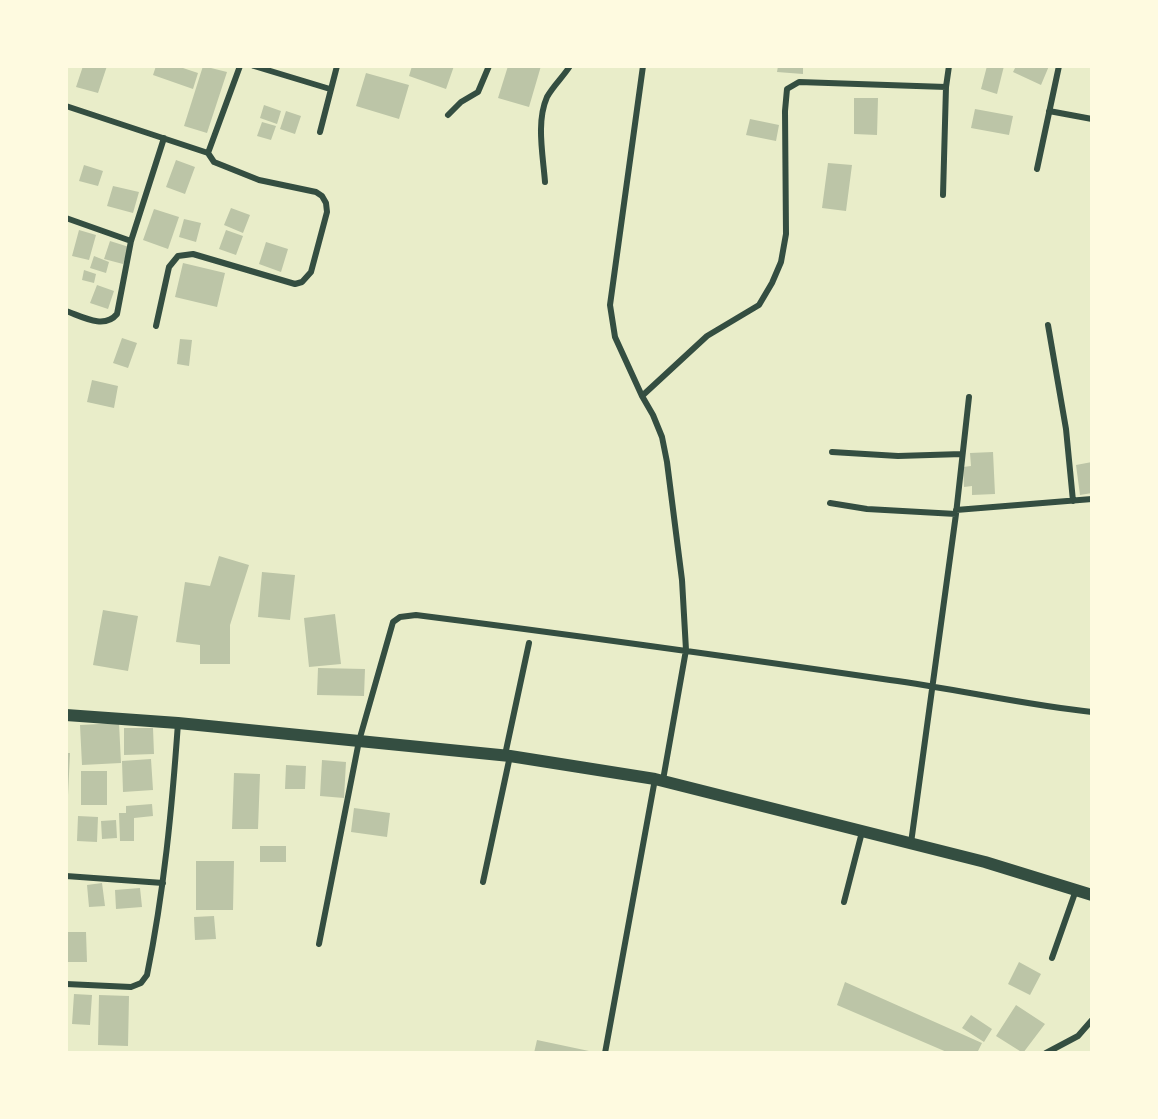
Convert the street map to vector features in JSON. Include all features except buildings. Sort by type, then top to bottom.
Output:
[{"type":"main road","points":[[66,715],[178,723],[507,756],[659,780],[986,862],[1092,895]]},
{"type":"street","points":[[208,153],[240,66]]},
{"type":"street","points":[[254,66],[330,89]]},
{"type":"street","points":[[320,132],[337,66]]},
{"type":"street","points":[[448,115],[461,102],[478,92],[489,66]]},
{"type":"street","points":[[545,182],[541,119],[543,108],[549,94],[570,66]]},
{"type":"street","points":[[605,1053],[686,650],[685,611],[667,462],[656,422],[615,337],[610,305],[643,66]]},
{"type":"street","points":[[943,195],[946,87],[949,66]]},
{"type":"street","points":[[1037,169],[1059,66]]},
{"type":"street","points":[[642,396],[707,336],[759,305],[772,283],[781,262],[786,234],[785,111],[787,89],[799,82],[946,87]]},
{"type":"street","points":[[66,106],[208,153],[214,162],[259,180],[287,188],[304,188],[322,196],[326,203],[327,212],[311,272],[302,282],[295,284],[193,254],[178,256],[169,267],[156,326]]},
{"type":"street","points":[[1049,111],[1092,119]]},
{"type":"street","points":[[66,311],[95,321],[113,318],[117,314],[131,241],[164,138]]},
{"type":"street","points":[[66,218],[131,241]]},
{"type":"street","points":[[1048,325],[1066,429],[1072,501]]},
{"type":"street","points":[[911,844],[956,512],[969,397]]},
{"type":"street","points":[[832,452],[898,456],[962,454]]},
{"type":"street","points":[[830,504],[867,509],[956,512],[1092,499]]},
{"type":"street","points":[[319,944],[359,741],[393,622],[400,617],[416,615],[686,650],[1092,712]]},
{"type":"street","points":[[483,882],[530,643]]},
{"type":"street","points":[[66,984],[131,987],[141,983],[147,975],[163,883],[178,723]]},
{"type":"street","points":[[844,902],[862,832]]},
{"type":"street","points":[[66,876],[163,883]]},
{"type":"street","points":[[1052,958],[1076,890]]},
{"type":"street","points":[[1046,1053],[1078,1036],[1092,1020]]}]
